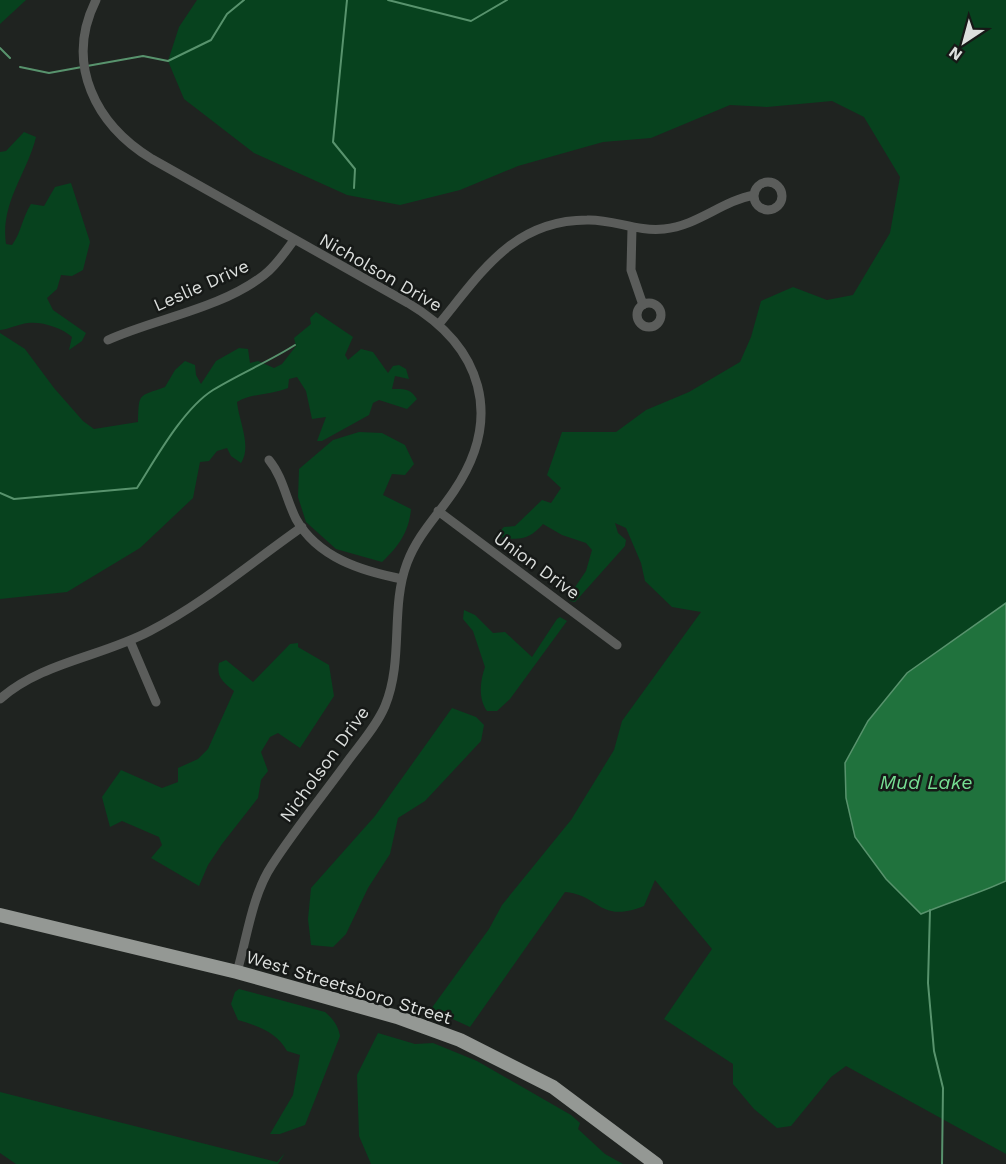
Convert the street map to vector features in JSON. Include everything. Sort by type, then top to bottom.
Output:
[{"type":"main road","name":"West Streetsboro Street","points":[[0,915],[237,972],[396,1017],[489,1052],[561,1092],[656,1164]]},
{"type":"street","name":"Nicholson Drive","points":[[96,0],[87,29],[86,72],[95,103],[116,133],[135,149],[439,324],[454,338],[470,363],[477,387],[481,422],[469,466],[415,544],[402,579],[394,671],[384,708],[374,726],[271,865],[257,898],[237,972]]},
{"type":"street","points":[[439,324],[494,258],[521,237],[541,227],[588,219],[632,228],[664,229],[683,225],[738,198],[754,195]]},
{"type":"street","points":[[632,228],[631,270],[643,305]]},
{"type":"street","name":"Leslie Drive","points":[[108,340],[131,330],[175,317],[248,285],[277,262],[294,240]]},
{"type":"street","points":[[269,460],[277,470],[302,527],[332,555],[350,565],[402,579]]},
{"type":"street","name":"Union Drive","points":[[438,511],[617,645]]},
{"type":"street","points":[[0,699],[31,676],[130,641],[183,612],[302,527]]},
{"type":"street","points":[[130,641],[156,702]]},
{"type":"shaded area","points":[[0,0],[26,0],[0,24]]},
{"type":"shaded area","points":[[197,0],[1006,0],[1006,1154],[846,1066],[831,1077],[791,1126],[777,1128],[754,1109],[733,1084],[733,1064],[664,1019],[712,949],[655,880],[644,906],[629,911],[608,910],[577,894],[565,892],[470,1027],[431,1009],[489,929],[502,905],[571,820],[614,750],[622,721],[701,612],[672,607],[645,581],[641,563],[626,528],[615,523],[618,533],[626,540],[625,546],[575,602],[570,601],[569,596],[586,571],[592,550],[586,543],[562,535],[543,524],[529,536],[519,539],[501,537],[499,532],[504,527],[515,526],[542,500],[551,503],[561,488],[547,475],[562,432],[616,432],[646,410],[689,392],[740,362],[751,337],[761,301],[793,287],[827,300],[853,295],[890,233],[900,177],[864,117],[832,101],[767,107],[730,105],[651,138],[603,142],[518,166],[460,190],[400,205],[347,195],[254,153],[184,99],[168,61],[179,27]]},
{"type":"shaded area","points":[[24,132],[36,137],[10,202],[5,229],[6,244],[12,245],[31,204],[44,206],[55,187],[71,183],[90,242],[83,270],[72,276],[61,275],[57,289],[47,298],[53,310],[86,333],[82,341],[69,350],[72,337],[52,326],[28,323],[0,330],[0,152],[6,151]]},
{"type":"shaded area","points":[[316,312],[353,337],[345,355],[348,360],[361,349],[373,352],[388,373],[393,366],[399,365],[406,369],[409,379],[395,376],[392,389],[406,390],[417,399],[407,409],[379,400],[373,403],[369,415],[322,441],[317,441],[326,417],[312,419],[306,391],[297,377],[289,379],[288,388],[243,399],[237,402],[245,442],[241,463],[231,456],[227,448],[217,451],[209,461],[200,462],[193,498],[140,548],[67,592],[0,599],[0,333],[25,349],[54,388],[83,421],[94,429],[138,422],[142,397],[165,387],[175,370],[185,361],[195,365],[196,375],[201,384],[216,361],[239,348],[248,349],[250,363],[258,361],[274,368],[282,364],[296,346],[294,338],[311,324],[310,318]]},
{"type":"shaded area","points":[[359,432],[382,433],[405,445],[414,464],[405,475],[392,474],[383,495],[411,509],[408,525],[402,538],[382,562],[336,549],[306,522],[298,497],[299,469],[333,440]]},
{"type":"shaded area","points":[[464,610],[475,615],[493,633],[505,632],[532,657],[557,619],[560,617],[567,621],[510,699],[497,711],[487,711],[482,701],[481,684],[485,667],[473,631],[463,619]]},
{"type":"shaded area","points":[[298,643],[298,647],[329,665],[334,696],[300,748],[278,733],[270,737],[261,752],[268,771],[261,780],[258,798],[222,844],[208,865],[199,886],[151,858],[162,845],[159,837],[122,821],[110,827],[102,797],[121,770],[162,788],[178,782],[178,768],[198,759],[208,749],[234,691],[220,676],[219,663],[226,660],[253,682],[290,644]]},
{"type":"shaded area","points":[[452,708],[476,717],[484,725],[481,741],[425,801],[398,818],[390,854],[368,888],[346,934],[333,947],[311,945],[308,919],[311,888],[375,816]]},
{"type":"shaded area","points":[[239,989],[325,1012],[336,1025],[340,1036],[305,1125],[280,1134],[270,1134],[293,1095],[300,1055],[287,1051],[272,1034],[238,1020],[231,1004],[235,992]]},
{"type":"shaded area","points":[[378,1033],[415,1044],[433,1043],[477,1061],[571,1115],[580,1123],[578,1129],[605,1154],[623,1164],[371,1164],[359,1136],[357,1075]]},
{"type":"shaded area","points":[[0,1092],[277,1162],[285,1153],[278,1164],[16,1164],[0,1153]]},
{"type":"water","name":"Mud Lake","points":[[1006,603],[1006,881],[921,914],[886,879],[855,837],[846,798],[845,763],[868,721],[907,673]]},
{"type":"waterway","points":[[87,66],[143,56],[168,61],[211,40],[227,14],[244,0]]},
{"type":"waterway","points":[[347,0],[333,142],[355,169],[354,188]]},
{"type":"waterway","points":[[388,0],[471,21],[507,0]]},
{"type":"waterway","points":[[0,48],[10,58]]},
{"type":"waterway","points":[[20,67],[49,73],[82,67]]},
{"type":"waterway","points":[[0,493],[14,499],[137,488],[181,421],[202,398],[295,345]]},
{"type":"waterway","points":[[930,910],[928,983],[934,1051],[943,1088],[942,1164]]}]
